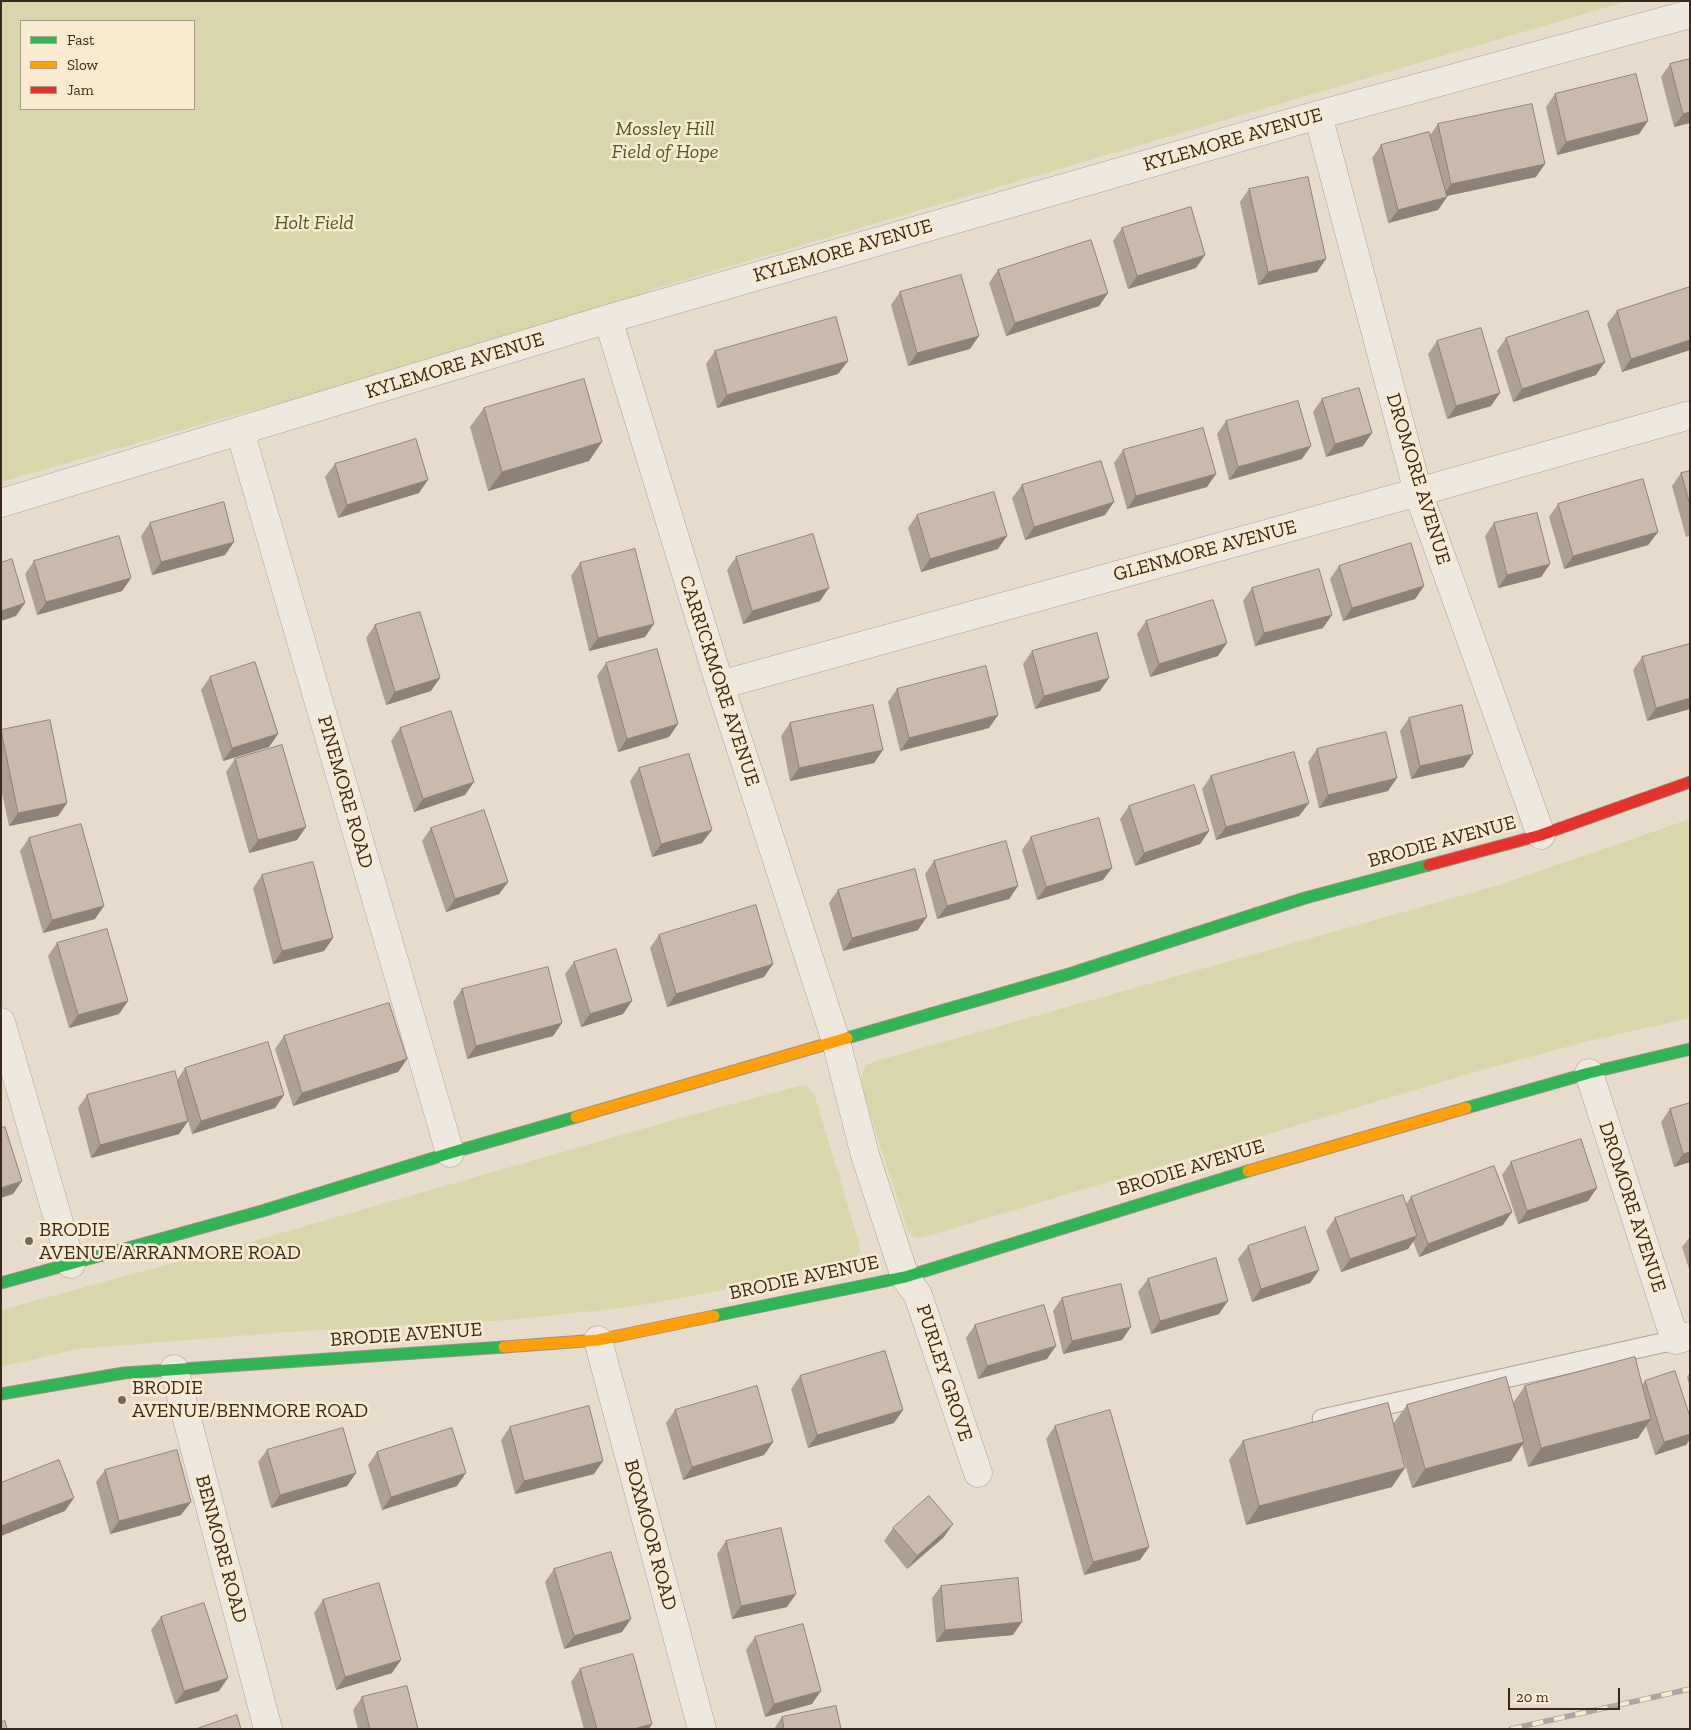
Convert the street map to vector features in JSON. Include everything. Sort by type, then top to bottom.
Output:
[{"type":"street","name":"KYLEMORE AVENUE","points":[[1,503],[608,319],[1318,115],[1690,14]]},
{"type":"street","name":"DROMORE AVENUE","points":[[1318,115],[1418,492],[1541,835]]},
{"type":"street","name":"CARRICKMORE AVENUE","points":[[608,319],[720,685],[836,1040],[864,1155],[905,1276]]},
{"type":"street","name":"GLENMORE AVENUE","points":[[720,685],[1418,492],[1690,414]]},
{"type":"street","name":"PINEMORE ROAD","points":[[240,432],[450,1153]]},
{"type":"street","name":"BRODIE AVENUE","points":[[1,1283],[262,1211],[450,1153],[1070,974],[1305,898],[1541,835],[1690,782]]},
{"type":"street","points":[[1,1022],[71,1264]]},
{"type":"street","name":"BRODIE AVENUE","points":[[1,1394],[124,1373],[598,1340],[905,1276],[1201,1184],[1589,1073],[1690,1050]]},
{"type":"street","name":"DROMORE AVENUE","points":[[1589,1073],[1682,1338]]},
{"type":"street","name":"PURLEY GROVE","points":[[905,1276],[918,1295],[978,1473]]},
{"type":"street","name":"BOXMOOR ROAD","points":[[598,1340],[702,1729]]},
{"type":"street","name":"BENMORE ROAD","points":[[174,1369],[268,1729]]},
{"type":"lane","points":[[1322,1419],[1682,1338]]},
{"type":"green space","points":[[1,1],[1628,1],[653,289],[638,297],[490,348],[224,418],[1,482]]},
{"type":"green space","points":[[1690,819],[1690,1018],[1589,1041],[1485,1069],[921,1238],[914,1237],[908,1232],[861,1082],[862,1073],[866,1065],[1499,885]]},
{"type":"green space","points":[[803,1085],[807,1086],[814,1093],[860,1246],[860,1252],[855,1257],[724,1290],[630,1307],[510,1320],[287,1332],[77,1349],[1,1367],[1,1310],[250,1242],[677,1119]]},
{"type":"building","points":[[1690,59],[1690,112],[1683,114],[1670,64]]},
{"type":"building","points":[[1636,74],[1648,121],[1566,142],[1555,94]]},
{"type":"building","points":[[1532,104],[1545,164],[1451,184],[1438,124]]},
{"type":"building","points":[[1429,132],[1447,197],[1398,210],[1381,145]]},
{"type":"building","points":[[1308,177],[1326,259],[1268,272],[1249,189]]},
{"type":"building","points":[[1191,207],[1205,255],[1137,276],[1122,228]]},
{"type":"building","points":[[1091,240],[1108,293],[1015,323],[998,270]]},
{"type":"building","points":[[961,275],[979,336],[917,353],[900,292]]},
{"type":"building","points":[[1690,287],[1690,340],[1631,359],[1617,311]]},
{"type":"building","points":[[1588,311],[1605,362],[1522,389],[1506,338]]},
{"type":"building","points":[[836,317],[848,361],[727,395],[715,351]]},
{"type":"building","points":[[1481,328],[1500,393],[1456,406],[1437,341]]},
{"type":"building","points":[[584,379],[602,442],[502,472],[484,408]]},
{"type":"building","points":[[1359,388],[1372,433],[1335,444],[1322,399]]},
{"type":"building","points":[[1298,401],[1311,446],[1238,467],[1226,421]]},
{"type":"building","points":[[1203,428],[1216,474],[1136,496],[1123,450]]},
{"type":"building","points":[[416,439],[428,480],[347,505],[335,464]]},
{"type":"building","points":[[1101,461],[1114,502],[1034,527],[1022,485]]},
{"type":"building","points":[[1690,471],[1690,505],[1681,473]]},
{"type":"building","points":[[1643,479],[1658,532],[1573,556],[1558,504]]},
{"type":"building","points":[[994,492],[1007,536],[930,559],[917,515]]},
{"type":"building","points":[[224,502],[234,542],[161,562],[150,523]]},
{"type":"building","points":[[1537,513],[1550,564],[1507,575],[1494,523]]},
{"type":"building","points":[[813,534],[829,588],[752,611],[736,557]]},
{"type":"building","points":[[119,536],[131,578],[46,602],[34,561]]},
{"type":"building","points":[[1411,543],[1424,586],[1352,608],[1339,566]]},
{"type":"building","points":[[635,549],[654,624],[598,638],[580,563]]},
{"type":"building","points":[[12,559],[25,603],[1,611],[1,563]]},
{"type":"building","points":[[1319,569],[1332,615],[1264,633],[1252,588]]},
{"type":"building","points":[[1213,600],[1227,643],[1159,664],[1146,621]]},
{"type":"building","points":[[420,612],[440,678],[395,692],[375,625]]},
{"type":"building","points":[[1097,633],[1109,678],[1044,696],[1032,651]]},
{"type":"building","points":[[1690,644],[1690,698],[1656,708],[1642,657]]},
{"type":"building","points":[[657,649],[678,724],[627,739],[606,663]]},
{"type":"building","points":[[255,662],[278,734],[232,748],[210,677]]},
{"type":"building","points":[[986,666],[998,715],[909,738],[897,689]]},
{"type":"building","points":[[873,705],[883,750],[799,768],[790,723]]},
{"type":"building","points":[[1462,705],[1473,754],[1420,766],[1409,718]]},
{"type":"building","points":[[451,711],[474,782],[423,799],[400,728]]},
{"type":"building","points":[[50,720],[67,803],[18,813],[1,730]]},
{"type":"building","points":[[1386,732],[1397,778],[1328,795],[1317,749]]},
{"type":"building","points":[[282,745],[306,827],[258,840],[235,759]]},
{"type":"building","points":[[1294,752],[1309,803],[1226,827],[1211,776]]},
{"type":"building","points":[[689,754],[712,830],[661,844],[639,768]]},
{"type":"building","points":[[1194,785],[1209,831],[1144,853],[1129,806]]},
{"type":"building","points":[[484,810],[508,882],[455,899],[431,828]]},
{"type":"building","points":[[1099,818],[1112,868],[1046,887],[1031,837]]},
{"type":"building","points":[[81,824],[104,906],[52,920],[29,838]]},
{"type":"building","points":[[1006,841],[1018,886],[947,906],[934,861]]},
{"type":"building","points":[[313,862],[333,938],[282,951],[262,875]]},
{"type":"building","points":[[915,869],[927,917],[852,938],[838,890]]},
{"type":"building","points":[[756,905],[773,964],[676,994],[659,935]]},
{"type":"building","points":[[107,929],[128,1001],[78,1015],[57,943]]},
{"type":"building","points":[[616,949],[632,1001],[590,1014],[574,962]]},
{"type":"building","points":[[548,967],[562,1023],[476,1046],[462,989]]},
{"type":"building","points":[[389,1003],[407,1059],[302,1093],[284,1036]]},
{"type":"building","points":[[268,1042],[284,1095],[201,1121],[185,1068]]},
{"type":"building","points":[[175,1071],[188,1121],[100,1145],[87,1095]]},
{"type":"building","points":[[1690,1103],[1690,1152],[1683,1154],[1670,1109]]},
{"type":"building","points":[[5,1127],[22,1181],[1,1188],[1,1128]]},
{"type":"building","points":[[1581,1139],[1597,1188],[1527,1211],[1511,1162]]},
{"type":"building","points":[[1494,1166],[1512,1212],[1428,1244],[1411,1197]]},
{"type":"building","points":[[1403,1195],[1417,1236],[1350,1259],[1335,1218]]},
{"type":"building","points":[[1305,1227],[1319,1270],[1261,1289],[1248,1246]]},
{"type":"building","points":[[1216,1258],[1228,1301],[1160,1321],[1148,1279]]},
{"type":"building","points":[[1121,1284],[1131,1327],[1072,1341],[1062,1298]]},
{"type":"building","points":[[1044,1305],[1056,1346],[987,1366],[975,1325]]},
{"type":"building","points":[[885,1351],[903,1410],[817,1435],[800,1376]]},
{"type":"building","points":[[1635,1357],[1651,1419],[1541,1448],[1525,1386]]},
{"type":"building","points":[[1675,1371],[1690,1417],[1690,1434],[1664,1442],[1645,1381]]},
{"type":"building","points":[[1506,1377],[1524,1442],[1425,1469],[1407,1405]]},
{"type":"building","points":[[757,1386],[773,1442],[692,1467],[675,1410]]},
{"type":"building","points":[[1388,1403],[1405,1468],[1259,1506],[1243,1441]]},
{"type":"building","points":[[589,1406],[603,1461],[524,1481],[510,1427]]},
{"type":"building","points":[[1110,1410],[1149,1547],[1093,1562],[1055,1426]]},
{"type":"building","points":[[343,1428],[356,1473],[280,1495],[267,1450]]},
{"type":"building","points":[[452,1428],[466,1473],[391,1497],[377,1452]]},
{"type":"building","points":[[177,1450],[191,1502],[119,1521],[105,1470]]},
{"type":"building","points":[[59,1460],[74,1498],[1,1526],[1,1483]]},
{"type":"building","points":[[929,1496],[953,1524],[917,1556],[893,1528]]},
{"type":"building","points":[[781,1528],[796,1594],[741,1606],[726,1541]]},
{"type":"building","points":[[611,1552],[631,1619],[574,1636],[554,1569]]},
{"type":"building","points":[[1018,1578],[1022,1622],[945,1630],[941,1586]]},
{"type":"building","points":[[379,1583],[401,1660],[345,1677],[323,1600]]},
{"type":"building","points":[[204,1603],[228,1678],[184,1691],[161,1617]]},
{"type":"building","points":[[803,1624],[821,1691],[774,1704],[755,1637]]},
{"type":"building","points":[[633,1654],[652,1724],[634,1729],[597,1729],[580,1669]]},
{"type":"building","points":[[407,1686],[418,1729],[370,1729],[362,1697]]},
{"type":"building","points":[[836,1706],[841,1729],[784,1729],[782,1717]]},
{"type":"building","points":[[237,1715],[241,1729],[196,1729]]},
{"type":"building","points":[[5,1721],[7,1729],[1,1729],[1,1722]]},
{"type":"railway","points":[[1511,1729],[1690,1689]]},
{"type":"traffic: fast","points":[[847,1038],[1069,974],[1305,898],[1429,865]]},
{"type":"traffic: fast","points":[[1466,1108],[1589,1073],[1690,1049]]},
{"type":"traffic: fast","points":[[1,1283],[262,1211],[450,1153],[576,1117]]},
{"type":"traffic: fast","points":[[714,1316],[905,1277],[1248,1171]]},
{"type":"traffic: fast","points":[[1,1394],[124,1373],[504,1347]]},
{"type":"traffic: slow","points":[[576,1117],[847,1038]]},
{"type":"traffic: slow","points":[[1248,1171],[1466,1108]]},
{"type":"traffic: slow","points":[[504,1347],[598,1340],[714,1316]]},
{"type":"traffic: jam","points":[[1429,865],[1541,835],[1690,782]]},
{"type":"place","name":"BRODIE AVENUE/ARRANMORE ROAD","points":[[29,1241]]},
{"type":"place","name":"BRODIE AVENUE/BENMORE ROAD","points":[[122,1400]]},
{"type":"park label","name":"Mossley Hill Field of Hope","points":[[665,140]]},
{"type":"park label","name":"Holt Field","points":[[314,223]]}]
